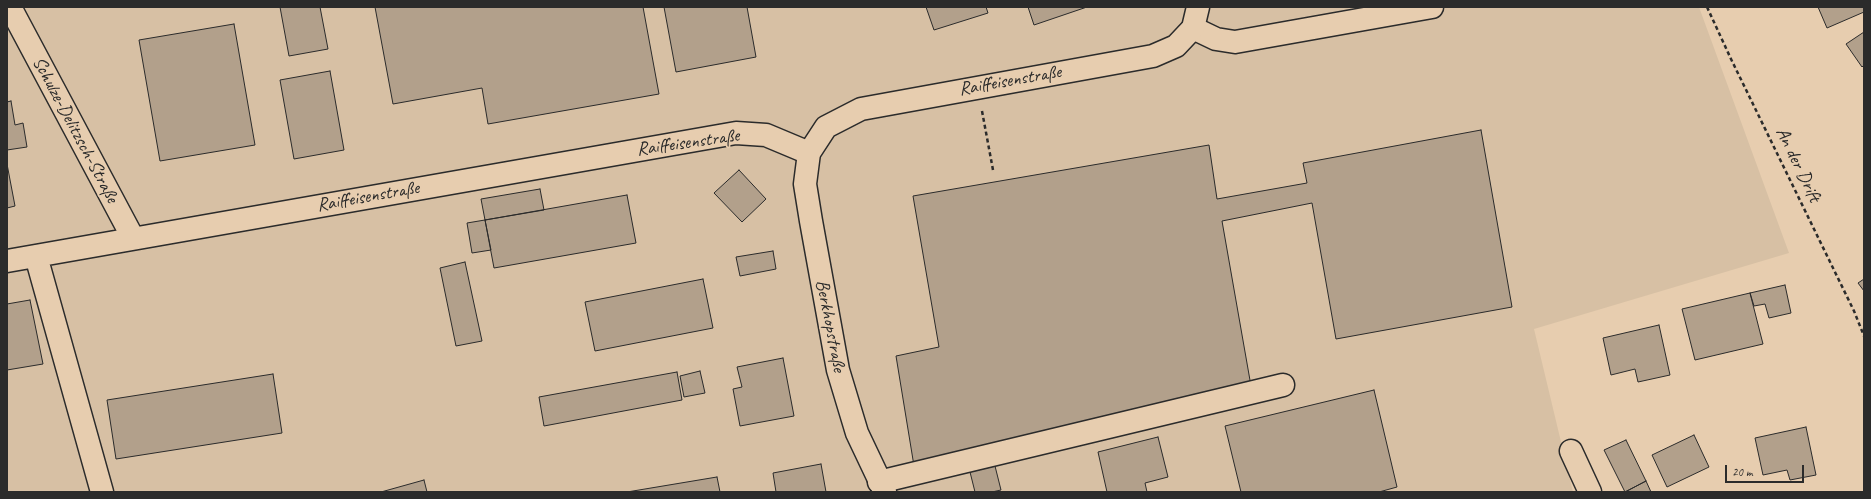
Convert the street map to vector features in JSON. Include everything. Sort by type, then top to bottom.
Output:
[{"type":"street","points":[[1198,7],[1193,28],[1216,38],[1235,42],[1432,7]]},
{"type":"street","name":"Schulze-Delitzsch-Straße","points":[[12,17],[132,238]]},
{"type":"street","name":"Raiffeisenstraße","points":[[7,261],[736,133],[766,135],[809,153],[826,127],[861,109],[1153,56],[1176,46],[1193,28]]},
{"type":"street","name":"Berkhopstraße","points":[[809,153],[805,184],[838,370],[858,433],[882,487]]},
{"type":"street","points":[[36,256],[102,492]]},
{"type":"street","points":[[882,487],[1283,385]]},
{"type":"street","points":[[1571,451],[1590,492]]},
{"type":"path","name":"An der Drift","points":[[1707,7],[1854,311],[1864,336]]},
{"type":"path","points":[[978,87],[993,170]]},
{"type":"shaded area","points":[[7,7],[1699,7],[1789,253],[1534,329],[1573,492],[7,492]]},
{"type":"building","points":[[280,7],[320,7],[328,49],[289,56]]},
{"type":"building","points":[[375,7],[643,7],[659,94],[488,124],[482,88],[393,104]]},
{"type":"building","points":[[664,7],[747,7],[756,57],[676,72]]},
{"type":"building","points":[[926,7],[986,7],[988,13],[934,30]]},
{"type":"building","points":[[1028,7],[1087,7],[1034,25]]},
{"type":"building","points":[[1818,7],[1864,7],[1864,12],[1827,28]]},
{"type":"building","points":[[234,24],[255,145],[160,161],[139,40]]},
{"type":"building","points":[[1864,32],[1864,65],[1862,67],[1846,44]]},
{"type":"building","points":[[330,71],[344,150],[294,159],[280,80]]},
{"type":"building","points":[[11,101],[15,125],[23,123],[27,147],[7,150],[7,102]]},
{"type":"building","points":[[1481,130],[1512,307],[1336,339],[1312,203],[1222,221],[1251,386],[914,466],[896,356],[939,347],[913,196],[1209,145],[1217,199],[1307,183],[1303,163]]},
{"type":"building","points":[[7,164],[15,206],[7,208]]},
{"type":"building","points":[[739,170],[766,199],[742,222],[714,193]]},
{"type":"building","points":[[540,189],[544,210],[485,220],[481,199]]},
{"type":"building","points":[[627,195],[636,243],[494,268],[485,220]]},
{"type":"building","points":[[485,220],[491,250],[472,253],[467,223]]},
{"type":"building","points":[[773,251],[776,269],[740,276],[736,257]]},
{"type":"building","points":[[465,262],[482,341],[456,346],[440,268]]},
{"type":"building","points":[[703,279],[713,328],[595,351],[585,302]]},
{"type":"building","points":[[1864,279],[1864,291],[1858,283]]},
{"type":"building","points":[[1785,285],[1791,313],[1769,318],[1765,304],[1754,306],[1750,293]]},
{"type":"building","points":[[1750,293],[1763,344],[1695,360],[1682,309]]},
{"type":"building","points":[[30,300],[43,364],[7,370],[7,304]]},
{"type":"building","points":[[1659,325],[1670,375],[1638,382],[1635,369],[1611,375],[1603,338]]},
{"type":"building","points":[[783,358],[794,416],[740,426],[733,389],[742,387],[737,367]]},
{"type":"building","points":[[700,371],[705,393],[684,397],[680,376]]},
{"type":"building","points":[[677,372],[682,400],[544,426],[539,397]]},
{"type":"building","points":[[273,374],[282,433],[116,459],[107,400]]},
{"type":"building","points":[[1374,390],[1397,487],[1379,492],[1241,492],[1225,426]]},
{"type":"building","points":[[1806,427],[1816,475],[1790,480],[1787,470],[1763,475],[1755,438]]},
{"type":"building","points":[[1694,435],[1709,467],[1667,487],[1652,455]]},
{"type":"building","points":[[1158,437],[1168,477],[1145,483],[1147,492],[1107,492],[1098,452]]},
{"type":"building","points":[[1626,440],[1646,481],[1625,492],[1604,450]]},
{"type":"building","points":[[821,464],[826,492],[776,492],[773,473]]},
{"type":"building","points":[[995,466],[1001,490],[992,492],[975,492],[970,472]]},
{"type":"building","points":[[717,477],[720,492],[627,492]]},
{"type":"building","points":[[424,480],[427,492],[381,492]]},
{"type":"building","points":[[1646,481],[1651,492],[1625,492]]}]
